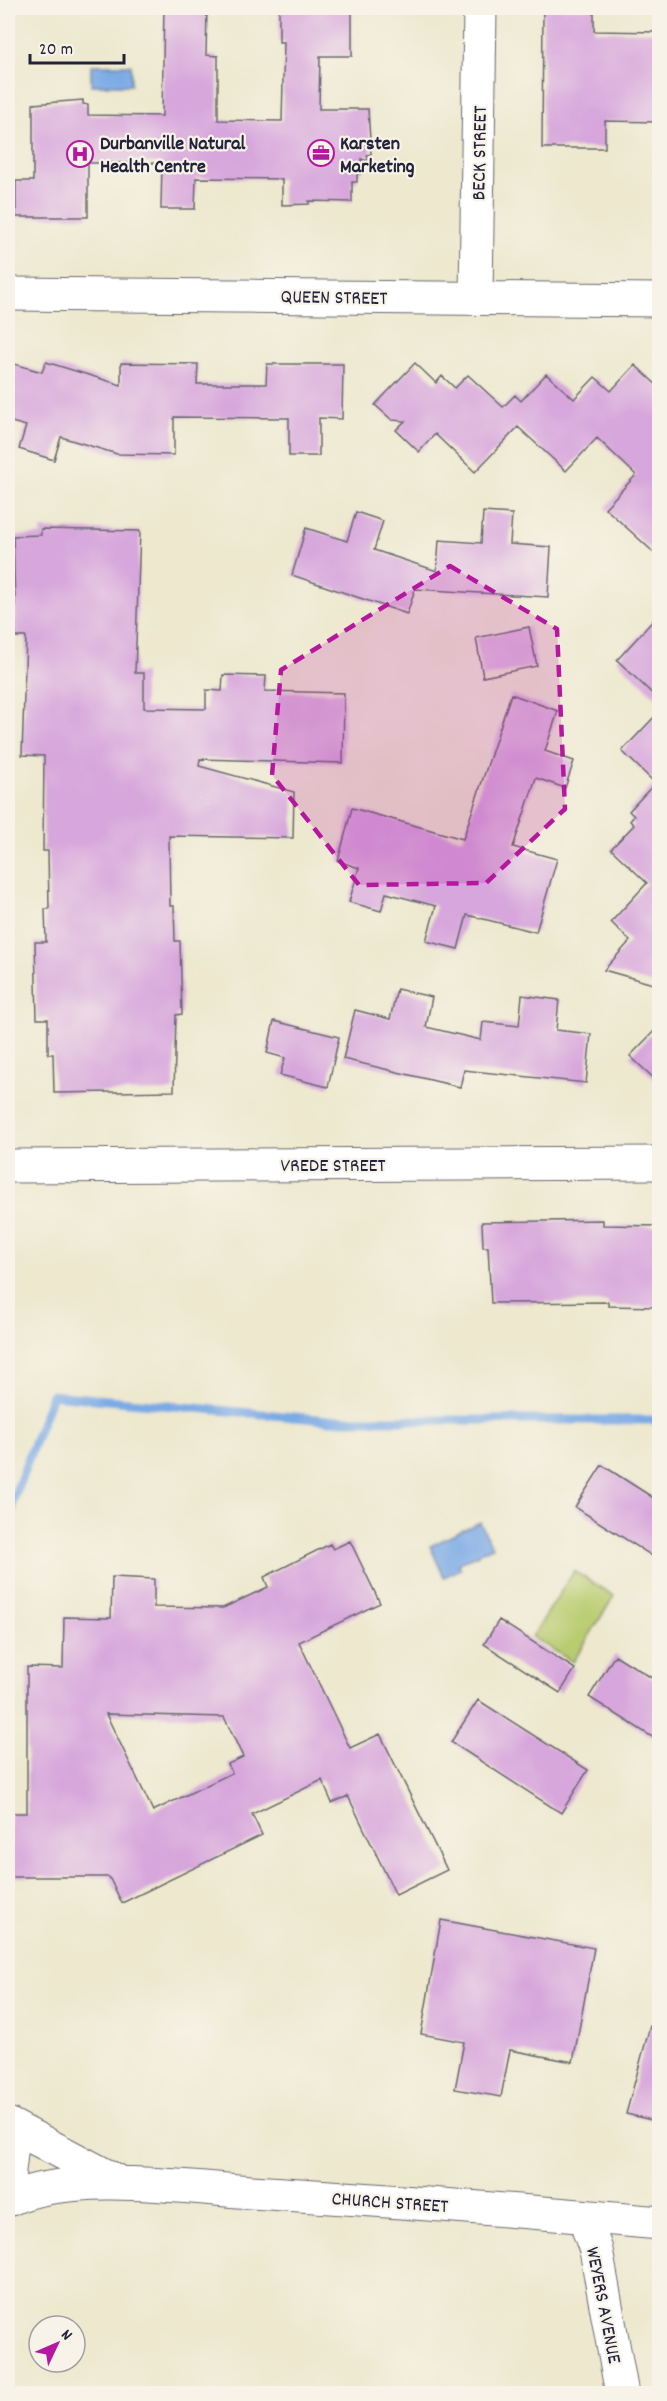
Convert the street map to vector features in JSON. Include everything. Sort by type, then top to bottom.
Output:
[{"type":"street","name":"BECK STREET","points":[[476,298],[480,8]]},
{"type":"street","name":"QUEEN STREET","points":[[8,294],[660,300]]},
{"type":"street","name":"VREDE STREET","points":[[8,1166],[660,1163]]},
{"type":"street","points":[[8,2126],[12,2145],[8,2179]]},
{"type":"street","name":"CHURCH STREET","points":[[8,2126],[120,2183]]},
{"type":"street","name":"CHURCH STREET","points":[[8,2200],[35,2190],[120,2183],[349,2198],[660,2223]]},
{"type":"street","name":"WEYERS AVENUE","points":[[584,2217],[596,2250],[622,2394]]},
{"type":"highlighted area","points":[[450,566],[557,629],[565,809],[486,883],[359,885],[272,775],[281,670]]},
{"type":"green space","points":[[574,1571],[614,1596],[573,1662],[532,1637]]},
{"type":"water","points":[[91,65],[131,65],[131,85],[91,85]]},
{"type":"water","points":[[480,1522],[492,1547],[458,1564],[461,1569],[444,1577],[430,1546]]},
{"type":"building","points":[[164,8],[207,8],[206,55],[218,56],[218,120],[282,121],[284,42],[279,42],[279,8],[352,8],[352,56],[320,56],[319,109],[368,109],[371,154],[367,155],[368,161],[361,159],[361,174],[357,174],[357,182],[352,182],[352,202],[309,201],[309,204],[282,205],[282,179],[196,178],[195,209],[161,209],[162,163],[88,163],[88,217],[16,217],[16,181],[33,181],[33,104],[83,100],[83,104],[88,105],[88,115],[162,116]]},
{"type":"building","points":[[543,8],[594,8],[594,31],[660,32],[660,122],[605,121],[605,148],[542,148]]},
{"type":"building","points":[[46,362],[121,385],[121,363],[198,364],[197,384],[266,384],[267,364],[343,364],[342,419],[319,418],[319,456],[289,456],[289,418],[174,417],[174,455],[117,454],[61,437],[54,460],[19,449],[26,426],[8,421],[8,370],[12,371],[14,364],[42,372]]},
{"type":"building","points":[[415,363],[436,383],[442,376],[455,388],[468,375],[503,407],[515,395],[521,401],[546,374],[574,399],[595,377],[611,391],[635,365],[660,388],[660,558],[605,508],[636,475],[597,438],[566,471],[518,427],[475,472],[435,434],[419,452],[396,430],[405,421],[392,420],[375,405]]},
{"type":"building","points":[[356,512],[383,521],[374,550],[437,571],[439,540],[481,543],[483,512],[512,514],[510,544],[551,547],[548,597],[415,589],[407,614],[292,575],[306,528],[347,541]]},
{"type":"building","points":[[41,529],[140,531],[135,673],[144,673],[144,708],[206,709],[206,690],[222,691],[223,675],[266,676],[265,691],[344,693],[343,763],[200,759],[199,766],[294,792],[293,838],[169,836],[170,906],[174,906],[175,941],[180,941],[182,1014],[176,1015],[174,1091],[54,1093],[53,1054],[48,1054],[48,1019],[37,1019],[35,942],[46,942],[45,909],[49,909],[48,851],[43,851],[44,756],[22,755],[26,637],[16,637],[13,536],[41,535]]},
{"type":"building","points":[[660,613],[660,701],[617,660]]},
{"type":"building","points":[[529,627],[537,666],[483,677],[476,638]]},
{"type":"building","points":[[511,694],[558,711],[545,751],[574,761],[565,788],[536,778],[513,847],[557,859],[536,932],[467,915],[458,949],[426,941],[436,906],[386,893],[381,911],[349,902],[359,868],[338,861],[352,808],[463,839]]},
{"type":"building","points":[[660,711],[660,986],[604,970],[630,941],[611,922],[647,883],[611,849],[634,825],[630,821],[634,816],[629,811],[655,783],[622,751]]},
{"type":"building","points":[[397,989],[432,997],[426,1027],[481,1040],[483,1022],[519,1026],[522,995],[559,1000],[556,1030],[591,1034],[586,1083],[464,1070],[460,1087],[343,1059],[355,1010],[390,1019]]},
{"type":"building","points":[[274,1021],[339,1037],[328,1087],[280,1075],[285,1058],[267,1053]]},
{"type":"building","points":[[660,1025],[660,1084],[630,1056]]},
{"type":"building","points":[[603,1220],[603,1225],[660,1226],[660,1307],[608,1306],[608,1302],[491,1303],[488,1247],[483,1247],[482,1222]]},
{"type":"building","points":[[602,1465],[660,1502],[660,1561],[575,1507]]},
{"type":"building","points":[[350,1541],[380,1603],[299,1642],[350,1748],[380,1734],[447,1870],[396,1895],[348,1796],[332,1803],[322,1780],[252,1814],[262,1835],[122,1903],[109,1877],[11,1877],[10,1813],[27,1813],[27,1667],[63,1668],[64,1617],[111,1618],[112,1577],[154,1579],[154,1607],[223,1608],[268,1587],[264,1577],[330,1544],[333,1549]],"holes":[[[106,1714],[224,1717],[243,1757],[228,1764],[232,1773],[153,1811]]]},
{"type":"building","points":[[499,1620],[575,1669],[560,1693],[484,1644]]},
{"type":"building","points":[[615,1655],[660,1683],[660,1742],[589,1697]]},
{"type":"building","points":[[478,1700],[588,1770],[561,1813],[451,1742]]},
{"type":"building","points":[[441,1920],[594,1948],[573,2062],[510,2050],[501,2097],[455,2089],[464,2042],[421,2034]]},
{"type":"building","points":[[650,2026],[660,2027],[660,2122],[626,2114]]},
{"type":"waterway","points":[[11,1517],[13,1500],[52,1395],[327,1420],[660,1420]]},
{"type":"place","name":"Karsten Marketing","points":[[321,153]]},
{"type":"place","name":"Durbanville Natural Health Centre","points":[[80,154]]}]
